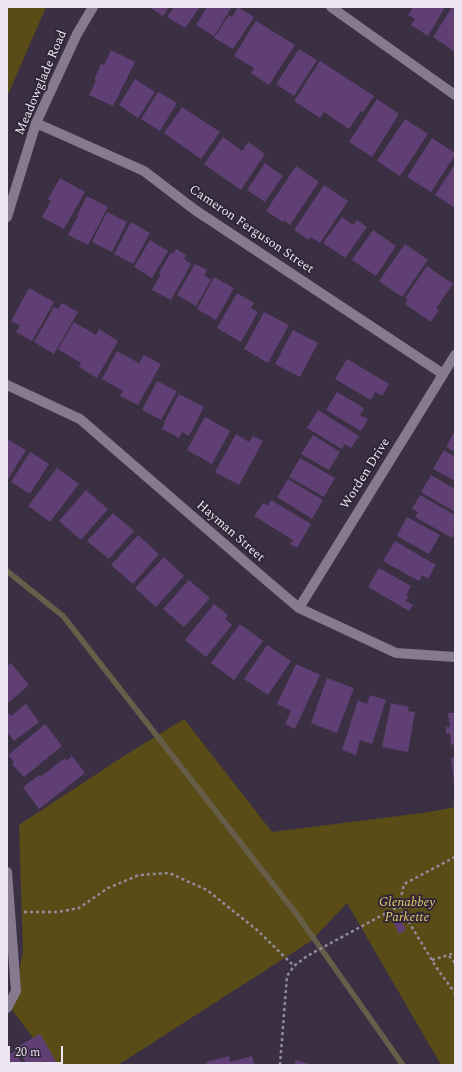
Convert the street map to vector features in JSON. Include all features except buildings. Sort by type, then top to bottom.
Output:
[{"type":"street","name":"Meadowglade Road","points":[[7,217],[36,123],[77,34],[92,7]]},
{"type":"street","points":[[331,7],[455,95]]},
{"type":"street","name":"Cameron Ferguson Street","points":[[36,123],[144,171],[195,210],[443,374]]},
{"type":"street","name":"Worden Drive","points":[[299,608],[455,355]]},
{"type":"street","name":"Hayman Street","points":[[7,385],[80,419],[299,608],[396,653],[455,657]]},
{"type":"street","points":[[7,872],[16,991],[7,1008]]},
{"type":"path","points":[[455,857],[404,884],[399,906],[432,960],[455,993]]},
{"type":"path","points":[[10,912],[58,912],[79,908],[108,888],[138,875],[169,873],[207,890],[257,930],[294,966]]},
{"type":"path","points":[[280,1065],[287,976],[294,966],[307,956],[399,906]]},
{"type":"path","points":[[432,960],[455,953]]},
{"type":"path","points":[[449,956],[455,963]]},
{"type":"green space","points":[[7,7],[46,7],[7,97]]},
{"type":"green space","name":"Glenabbey Parkette","points":[[184,719],[272,832],[430,812],[455,807],[455,1065],[441,1065],[347,903],[311,941],[118,1065],[54,1065],[12,1010],[23,951],[19,825],[124,756]]},
{"type":"waterway","points":[[7,571],[63,616],[298,916],[403,1065]]}]
